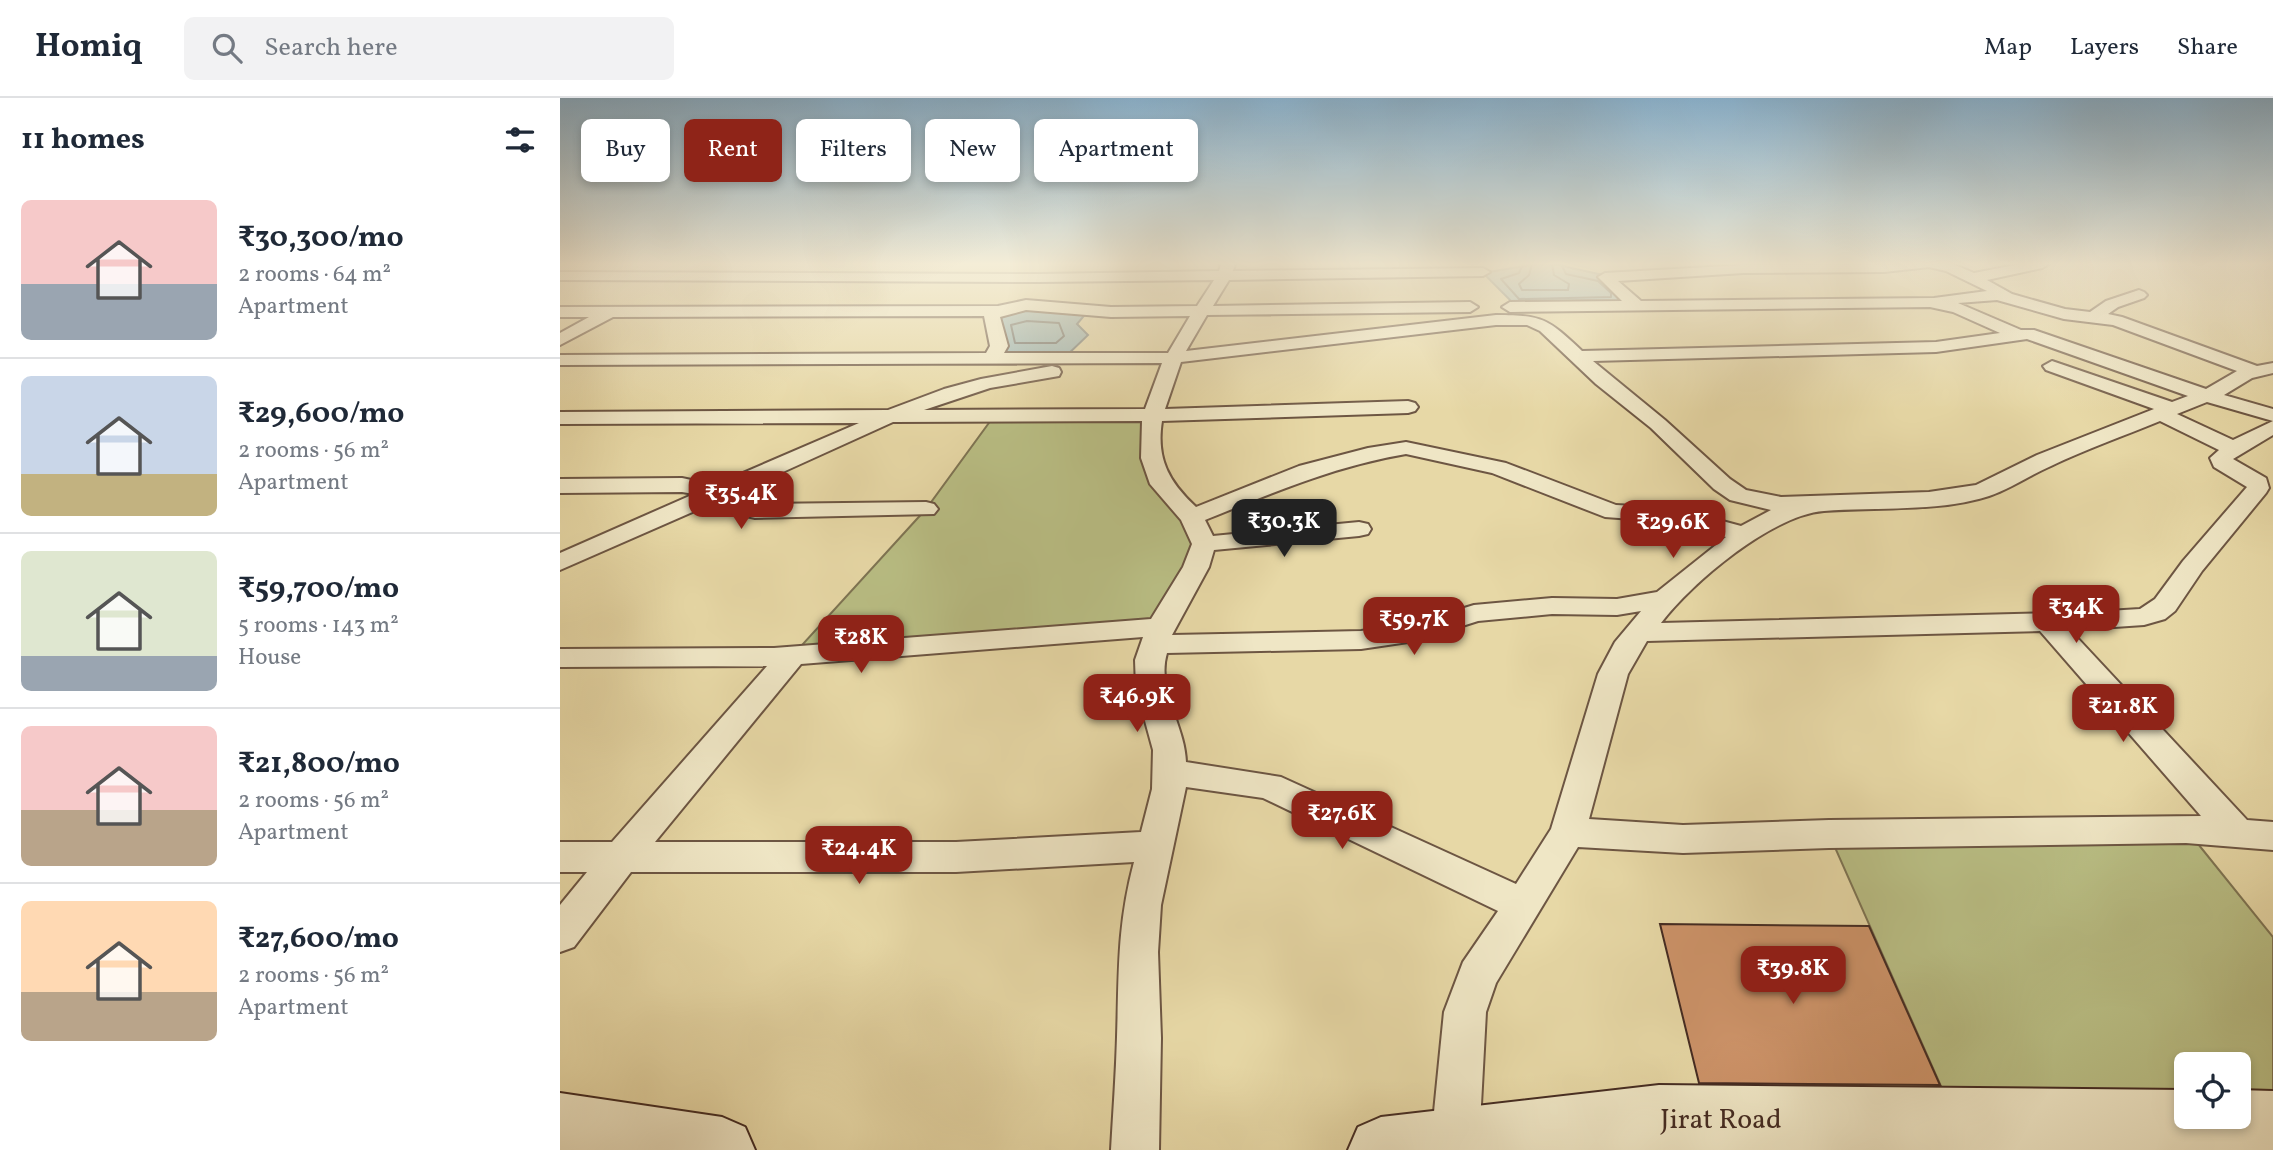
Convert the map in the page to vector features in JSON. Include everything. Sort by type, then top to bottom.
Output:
[{"type":"main road","name":"Jirat Road","points":[[1381,1150],[1659,1117],[2273,1123]]},
{"type":"main road","points":[[560,1125],[722,1150]]},
{"type":"street","points":[[560,340],[608,313]]},
{"type":"street","points":[[992,359],[999,346],[992,316],[996,313]]},
{"type":"street","points":[[1135,1150],[1139,1038],[1138,952],[1142,905],[1169,789],[1169,750],[1151,688],[1150,660],[1157,636],[1196,567],[1198,531],[1161,485],[1152,458],[1153,415],[1160,358],[1200,313]]},
{"type":"street","points":[[560,562],[891,416],[951,393],[988,383],[1160,358],[1496,320],[1503,313]]},
{"type":"street","points":[[1526,313],[1658,424],[1722,484],[1738,495],[1760,502],[1781,504],[1929,499],[1982,491],[2045,460],[2207,396],[2246,374],[2265,370]]},
{"type":"street","points":[[1969,313],[2016,334]]},
{"type":"street","points":[[2061,313],[2116,320],[2265,370]]},
{"type":"street","points":[[2095,316],[2099,313]]},
{"type":"street","points":[[1576,356],[1936,346],[2028,334],[2207,396],[2273,415]]},
{"type":"street","points":[[560,360],[1160,358]]},
{"type":"street","points":[[2052,366],[2166,412],[2233,447]]},
{"type":"street","points":[[560,418],[1153,415],[1408,407]]},
{"type":"street","points":[[1638,632],[2048,623],[2125,619],[2155,613],[2165,605],[2192,566],[2265,490],[2251,478],[2222,462],[2221,458],[2233,450],[2233,447],[2273,427]]},
{"type":"street","points":[[1198,531],[1307,471],[1367,454],[1406,448],[1498,468],[1613,512],[1674,515],[1744,534]]},
{"type":"street","points":[[560,486],[682,485],[714,492],[732,506],[755,511],[926,509]]},
{"type":"street","points":[[1455,1142],[1465,1012],[1478,975],[1568,832],[1613,674],[1625,649],[1665,599],[1744,534],[1790,510],[1821,504]]},
{"type":"street","points":[[1198,531],[1359,529]]},
{"type":"street","points":[[560,658],[792,656],[1157,636],[1361,640],[1415,632],[1474,613],[1552,606],[1617,607],[1665,599]]},
{"type":"street","points":[[2048,623],[2257,831]]},
{"type":"street","points":[[560,935],[622,856],[792,656]]},
{"type":"street","points":[[1169,772],[1269,786],[1523,905]]},
{"type":"street","points":[[1568,832],[1683,839],[2257,831]]},
{"type":"street","points":[[560,857],[956,857],[1156,846]]},
{"type":"green space","points":[[1153,415],[1150,439],[1199,529],[1160,627],[792,656],[926,509],[994,416]]},
{"type":"green space","points":[[2186,829],[2273,937],[2273,1126],[2251,1126],[2251,1052],[2174,1052],[2174,1124],[1956,1120],[1829,834]]},
{"type":"water","points":[[1000,313],[1086,313],[1077,324],[1088,335],[1063,359],[992,359],[992,316]]},
{"type":"building","points":[[1660,924],[1869,926],[1940,1085],[1699,1083]]}]
